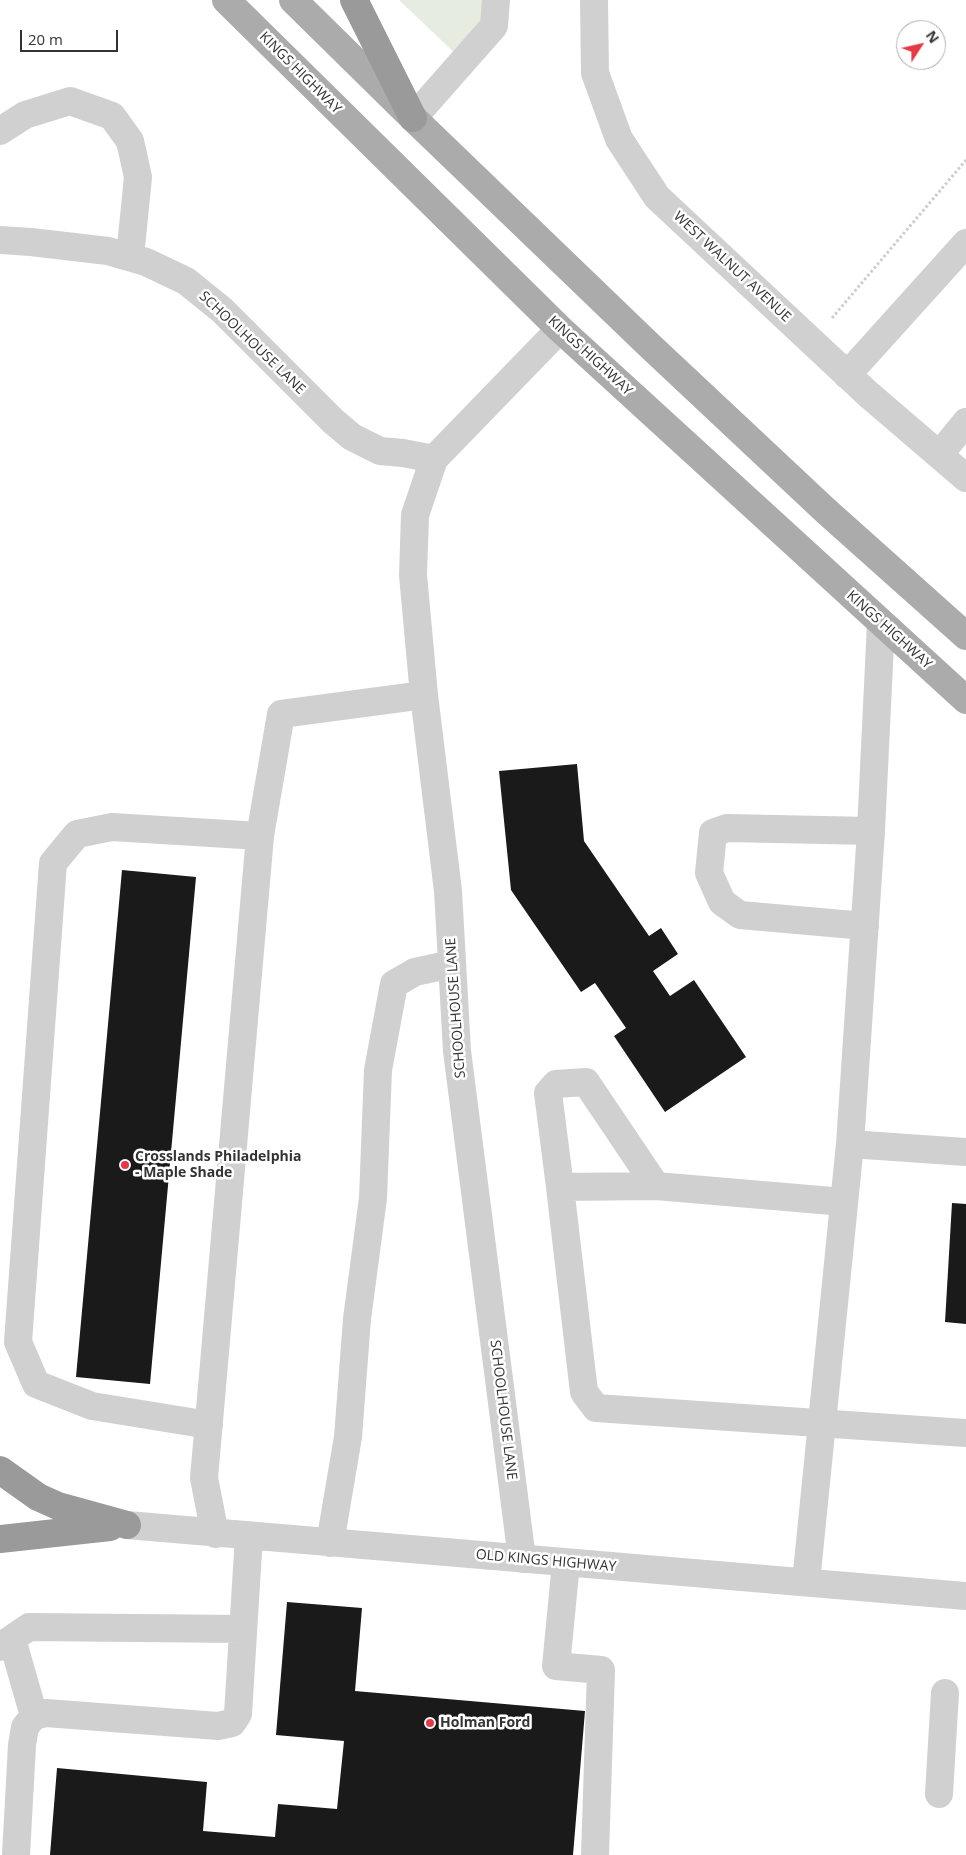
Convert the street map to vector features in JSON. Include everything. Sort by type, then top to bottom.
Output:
[{"type":"highway","points":[[354,0],[413,118]]},
{"type":"highway","points":[[0,1470],[38,1497],[58,1506],[127,1525]]},
{"type":"highway","points":[[0,1539],[127,1525]]},
{"type":"main road","name":"KINGS HIGHWAY","points":[[226,0],[560,329],[966,700]]},
{"type":"main road","points":[[293,0],[413,118],[732,424],[832,517],[966,636]]},
{"type":"street","points":[[413,118],[494,26],[496,0]]},
{"type":"street","name":"WEST WALNUT AVENUE","points":[[594,0],[594,74],[619,139],[657,197],[847,375],[966,478]]},
{"type":"street","points":[[0,131],[25,114],[70,101],[112,116],[130,141],[138,177],[130,257]]},
{"type":"street","name":"SCHOOLHOUSE LANE","points":[[0,240],[108,251],[146,262],[186,280],[222,310],[285,375],[352,437],[380,451],[434,459]]},
{"type":"street","points":[[847,375],[966,243]]},
{"type":"street","name":"SCHOOLHOUSE LANE","points":[[522,1559],[457,1051],[448,891],[424,695],[413,575],[415,515],[434,459],[560,329]]},
{"type":"street","points":[[939,455],[966,422]]},
{"type":"street","points":[[806,1582],[850,1144],[871,831],[881,623]]},
{"type":"street","points":[[215,1534],[204,1478],[260,836],[281,714],[424,695]]},
{"type":"street","points":[[209,1425],[92,1406],[36,1384],[18,1342],[54,863],[77,834],[112,828],[260,836]]},
{"type":"street","points":[[865,926],[740,915],[722,902],[709,873],[713,833],[727,828],[871,831]]},
{"type":"street","points":[[330,1543],[348,1437],[357,1319],[373,1198],[378,1070],[394,984],[415,972],[452,964]]},
{"type":"street","points":[[656,1186],[586,1082],[556,1084],[548,1093],[584,1392],[596,1408],[966,1433]]},
{"type":"street","points":[[850,1144],[966,1152]]},
{"type":"street","points":[[560,1188],[656,1186],[844,1202]]},
{"type":"street","name":"OLD KINGS HIGHWAY","points":[[127,1525],[215,1534],[966,1596]]},
{"type":"street","points":[[16,1855],[25,1727],[34,1716],[46,1713],[218,1726],[232,1723],[238,1714],[249,1536]]},
{"type":"street","points":[[566,1563],[556,1666],[601,1670],[595,1855]]},
{"type":"street","points":[[34,1716],[6,1643],[29,1627],[243,1630]]},
{"type":"street","points":[[939,1794],[944,1693]]},
{"type":"path","points":[[812,342],[966,160]]},
{"type":"shaded area","points":[[399,0],[490,0],[490,31],[461,59]]},
{"type":"building","points":[[577,764],[584,841],[649,936],[661,928],[678,954],[653,971],[670,996],[694,980],[746,1057],[665,1112],[614,1036],[626,1028],[595,983],[581,992],[511,890],[499,771]]},
{"type":"building","points":[[122,870],[196,877],[150,1384],[76,1377]]},
{"type":"building","points":[[952,1203],[966,1204],[966,1324],[945,1322]]},
{"type":"building","name":"Holman Ford","points":[[287,1602],[362,1608],[355,1691],[585,1711],[573,1855],[50,1855],[57,1768],[207,1782],[203,1831],[275,1837],[278,1804],[337,1809],[344,1741],[276,1735]]},
{"type":"place","name":"Crosslands Philadelphia - Maple Shade","points":[[125,1165]]},
{"type":"place","name":"Holman Ford","points":[[430,1723]]}]
